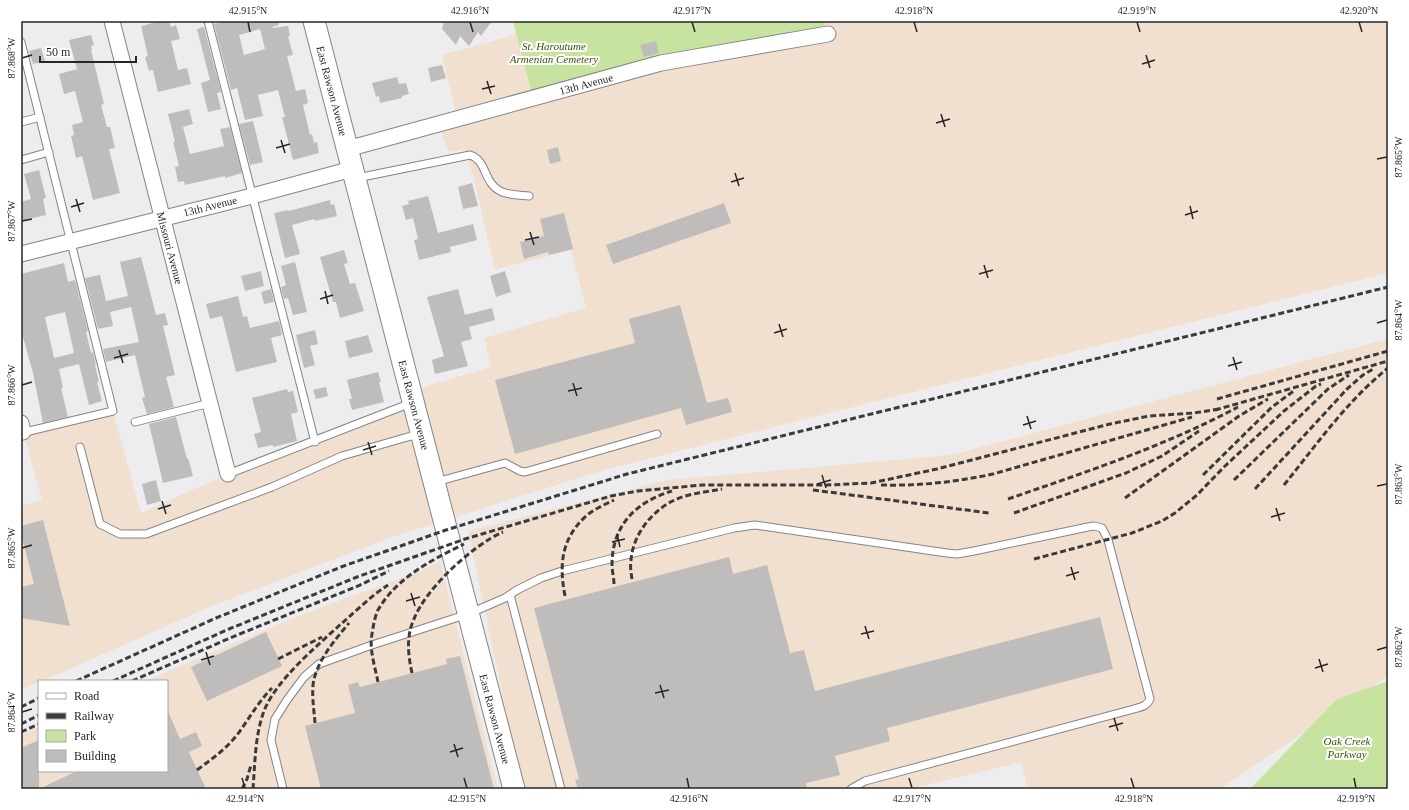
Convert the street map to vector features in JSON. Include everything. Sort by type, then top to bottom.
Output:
[{"type":"main road","name":"East Rawson Avenue","points":[[314,21],[514,789]]},
{"type":"street","name":"Missouri Avenue","points":[[112,21],[228,474]]},
{"type":"street","name":"13th Avenue","points":[[347,149],[661,63],[828,34]]},
{"type":"street","name":"13th Avenue","points":[[21,254],[252,196],[353,174]]},
{"type":"lane","points":[[208,21],[314,442]]},
{"type":"lane","points":[[21,42],[114,411],[22,429]]},
{"type":"lane","points":[[21,122],[40,117]]},
{"type":"lane","points":[[21,160],[49,152]]},
{"type":"lane","points":[[353,174],[470,156],[478,159],[493,186],[502,192],[529,196]]},
{"type":"lane","points":[[228,474],[314,442],[413,402]]},
{"type":"lane","points":[[135,422],[210,403]]},
{"type":"lane","points":[[80,447],[100,524],[120,534],[146,534],[272,486],[342,456],[421,434]]},
{"type":"lane","points":[[434,482],[505,462],[520,471],[525,472],[657,434]]},
{"type":"lane","points":[[283,789],[271,740],[275,719],[304,677],[319,664],[332,658],[468,614],[505,598],[541,578],[562,571],[743,526],[755,525],[957,554],[1088,526],[1102,528],[1108,540],[1150,699],[1148,703],[1134,709],[865,781],[851,789]]},
{"type":"lane","points":[[510,595],[561,789]]},
{"type":"shaded area","points":[[824,21],[1388,21],[1388,273],[607,469],[392,537],[212,606],[44,680],[38,680],[38,682],[21,690],[21,506],[42,500],[23,432],[113,411],[141,513],[228,474],[413,403],[410,393],[427,386],[491,367],[484,338],[586,308],[571,250],[495,270],[474,179],[464,149],[448,152],[438,124],[457,119],[442,55],[517,34],[531,90],[537,97],[826,29]]},
{"type":"shaded area","points":[[1388,339],[1388,676],[1220,789],[1028,789],[1021,762],[909,789],[525,789],[513,745],[468,531],[667,480],[951,455]]},
{"type":"shaded area","points":[[440,561],[498,789],[21,789],[21,735],[38,727],[38,772],[168,772],[168,680],[147,680],[308,612],[421,571]]},
{"type":"green space","name":"St. Haroutume Armenian Cemetery","points":[[513,21],[824,21],[826,29],[662,56],[531,90]]},
{"type":"green space","name":"Oak Creek Parkway","points":[[1388,681],[1388,789],[1250,789],[1337,699]]},
{"type":"building","points":[[161,21],[169,21],[171,27],[176,25],[180,39],[171,41],[178,70],[187,68],[191,84],[158,92],[153,70],[149,71],[145,57],[148,56],[141,26]]},
{"type":"building","points":[[227,21],[278,21],[279,25],[272,27],[273,28],[288,26],[290,36],[288,36],[293,55],[287,56],[296,91],[305,89],[308,103],[303,105],[310,135],[312,134],[314,143],[317,142],[319,153],[293,160],[282,117],[285,117],[278,90],[258,95],[263,116],[245,120],[237,88],[231,90],[214,24]],"holes":[[[260,29],[265,49],[244,55],[239,35]]]},
{"type":"building","points":[[444,21],[492,21],[481,36],[478,32],[469,46],[460,36],[456,45],[442,29]]},
{"type":"building","points":[[204,27],[221,92],[217,93],[221,109],[208,112],[201,83],[210,80],[197,29]]},
{"type":"building","points":[[91,35],[94,45],[91,46],[91,50],[104,104],[101,105],[107,127],[110,127],[115,148],[109,149],[120,193],[93,200],[82,156],[76,158],[71,136],[74,135],[72,125],[83,122],[75,91],[64,94],[59,74],[77,69],[69,40]]},
{"type":"building","points":[[656,41],[659,53],[644,57],[640,45]]},
{"type":"building","points":[[41,48],[45,61],[33,64],[29,51]]},
{"type":"building","points":[[442,65],[446,78],[431,82],[428,68]]},
{"type":"building","points":[[397,77],[399,84],[406,83],[409,94],[402,96],[402,98],[380,103],[379,96],[376,97],[372,83]]},
{"type":"building","points":[[189,109],[193,124],[183,127],[190,154],[224,146],[220,129],[230,127],[242,173],[225,178],[225,176],[185,185],[184,181],[178,182],[175,167],[179,166],[168,114]]},
{"type":"building","points":[[253,121],[263,162],[250,165],[239,124]]},
{"type":"building","points":[[558,147],[561,161],[550,164],[547,150]]},
{"type":"building","points":[[39,170],[46,198],[43,199],[46,215],[21,221],[21,202],[31,199],[24,174]]},
{"type":"building","points":[[472,183],[478,206],[463,209],[458,187]]},
{"type":"building","points":[[428,196],[438,233],[473,224],[477,240],[450,247],[451,252],[419,260],[414,240],[418,239],[413,218],[406,220],[402,206],[409,204],[408,201]]},
{"type":"building","points":[[330,200],[331,205],[334,204],[337,216],[315,221],[314,219],[292,225],[300,254],[285,258],[274,213],[289,211]]},
{"type":"building","points":[[724,203],[731,223],[613,264],[606,245]]},
{"type":"building","points":[[564,213],[573,249],[549,255],[548,252],[524,259],[520,242],[544,236],[540,219]]},
{"type":"building","points":[[344,250],[348,263],[344,264],[350,284],[355,283],[364,311],[340,318],[336,302],[333,302],[320,257]]},
{"type":"building","points":[[141,257],[156,315],[165,313],[168,325],[163,326],[175,375],[166,377],[174,407],[147,414],[142,398],[145,397],[135,355],[106,362],[103,349],[139,342],[131,307],[110,312],[113,326],[98,329],[85,278],[100,275],[106,301],[128,296],[120,262]]},
{"type":"building","points":[[295,262],[307,312],[293,315],[288,298],[284,299],[281,287],[286,285],[281,266]]},
{"type":"building","points":[[64,263],[68,282],[75,280],[88,331],[86,332],[91,353],[93,352],[96,365],[99,382],[97,382],[102,401],[89,405],[79,364],[59,369],[63,388],[61,388],[68,417],[43,423],[33,373],[21,330],[21,274]],"holes":[[[65,312],[74,353],[54,358],[45,317]]]},
{"type":"building","points":[[261,271],[264,286],[245,291],[241,276]]},
{"type":"building","points":[[505,271],[511,292],[496,297],[490,276]]},
{"type":"building","points":[[271,289],[274,302],[264,304],[261,292]]},
{"type":"building","points":[[458,289],[465,315],[492,308],[495,320],[469,327],[472,339],[461,342],[468,366],[435,374],[432,360],[444,356],[427,297]]},
{"type":"building","points":[[238,296],[243,317],[247,316],[250,328],[279,321],[282,335],[271,338],[277,362],[236,372],[222,316],[210,319],[206,304]]},
{"type":"building","points":[[680,305],[707,403],[728,398],[732,412],[686,425],[681,408],[515,454],[495,380],[635,343],[629,319]]},
{"type":"building","points":[[315,330],[318,344],[310,346],[315,365],[304,368],[296,335]]},
{"type":"building","points":[[368,335],[373,352],[349,358],[345,341]]},
{"type":"building","points":[[378,372],[384,402],[352,410],[349,399],[352,399],[347,380]]},
{"type":"building","points":[[326,387],[328,396],[316,399],[313,390]]},
{"type":"building","points":[[287,389],[288,392],[293,391],[298,412],[291,414],[297,441],[273,447],[273,445],[258,448],[254,434],[261,432],[252,398]]},
{"type":"building","points":[[176,417],[193,476],[163,483],[149,424]]},
{"type":"building","points":[[156,480],[161,501],[147,505],[142,484]]},
{"type":"building","points":[[43,520],[70,626],[21,618],[21,587],[34,584],[21,534],[21,526]]},
{"type":"building","points":[[729,557],[733,574],[767,565],[790,653],[804,650],[815,691],[1100,617],[1113,669],[887,728],[890,741],[835,756],[840,775],[806,783],[807,789],[578,789],[575,780],[579,779],[534,608]]},
{"type":"building","points":[[266,632],[282,666],[207,701],[191,667]]},
{"type":"building","points":[[460,656],[494,789],[321,789],[305,726],[355,713],[348,685],[358,682],[360,687],[447,664],[446,659]]},
{"type":"building","points":[[168,711],[180,739],[196,732],[202,746],[189,752],[206,789],[39,789],[75,772],[168,772]]},
{"type":"building","points":[[38,740],[38,772],[39,789],[21,789],[21,748]]},
{"type":"railway","points":[[78,680],[216,618],[341,567],[446,530],[627,474],[1388,287]]},
{"type":"railway","points":[[1217,399],[1388,351]]},
{"type":"railway","points":[[1215,410],[1388,361]]},
{"type":"railway","points":[[1255,489],[1347,389],[1363,375],[1375,368]]},
{"type":"railway","points":[[1284,485],[1359,394],[1388,368]]},
{"type":"railway","points":[[1234,480],[1328,389],[1349,375]]},
{"type":"railway","points":[[1034,559],[1132,533],[1162,521],[1175,513],[1197,495],[1224,467],[1284,411],[1316,386],[1321,384]]},
{"type":"railway","points":[[1203,475],[1272,407],[1295,390]]},
{"type":"railway","points":[[1125,498],[1239,416],[1268,399]]},
{"type":"railway","points":[[1008,499],[1125,458],[1182,434],[1238,407]]},
{"type":"railway","points":[[115,680],[229,629],[357,577],[465,539],[611,496],[638,491],[702,485],[827,485],[871,483],[937,469],[1110,424],[1149,416],[1194,413],[1219,409]]},
{"type":"railway","points":[[881,485],[937,483],[993,474],[1192,417]]},
{"type":"railway","points":[[1014,513],[1126,473],[1162,456],[1199,431]]},
{"type":"railway","points":[[632,579],[631,565],[633,550],[640,532],[652,516],[668,503],[682,497],[722,489]]},
{"type":"railway","points":[[813,490],[989,513]]},
{"type":"railway","points":[[614,584],[612,565],[613,551],[616,538],[621,527],[628,517],[637,509],[647,502],[672,491]]},
{"type":"railway","points":[[565,596],[562,563],[571,534],[586,516],[599,507],[614,500]]},
{"type":"railway","points":[[412,673],[409,639],[411,625],[420,607],[440,581],[465,557],[491,538],[503,532]]},
{"type":"railway","points":[[378,682],[371,646],[378,610],[386,598],[405,579],[428,563],[464,544]]},
{"type":"railway","points":[[134,680],[230,638],[358,586],[389,571]]},
{"type":"railway","points":[[253,789],[259,730],[264,711],[270,699],[287,676],[309,653],[364,604],[388,585]]},
{"type":"railway","points":[[315,723],[313,701],[314,679],[320,663],[328,649],[349,623]]},
{"type":"railway","points":[[278,659],[322,637]]},
{"type":"railway","points":[[197,770],[233,740],[262,699],[272,688]]},
{"type":"railway","points":[[21,707],[38,698]]},
{"type":"railway","points":[[21,724],[38,716]]},
{"type":"railway","points":[[21,732],[38,724]]},
{"type":"railway","points":[[242,789],[251,765]]}]
